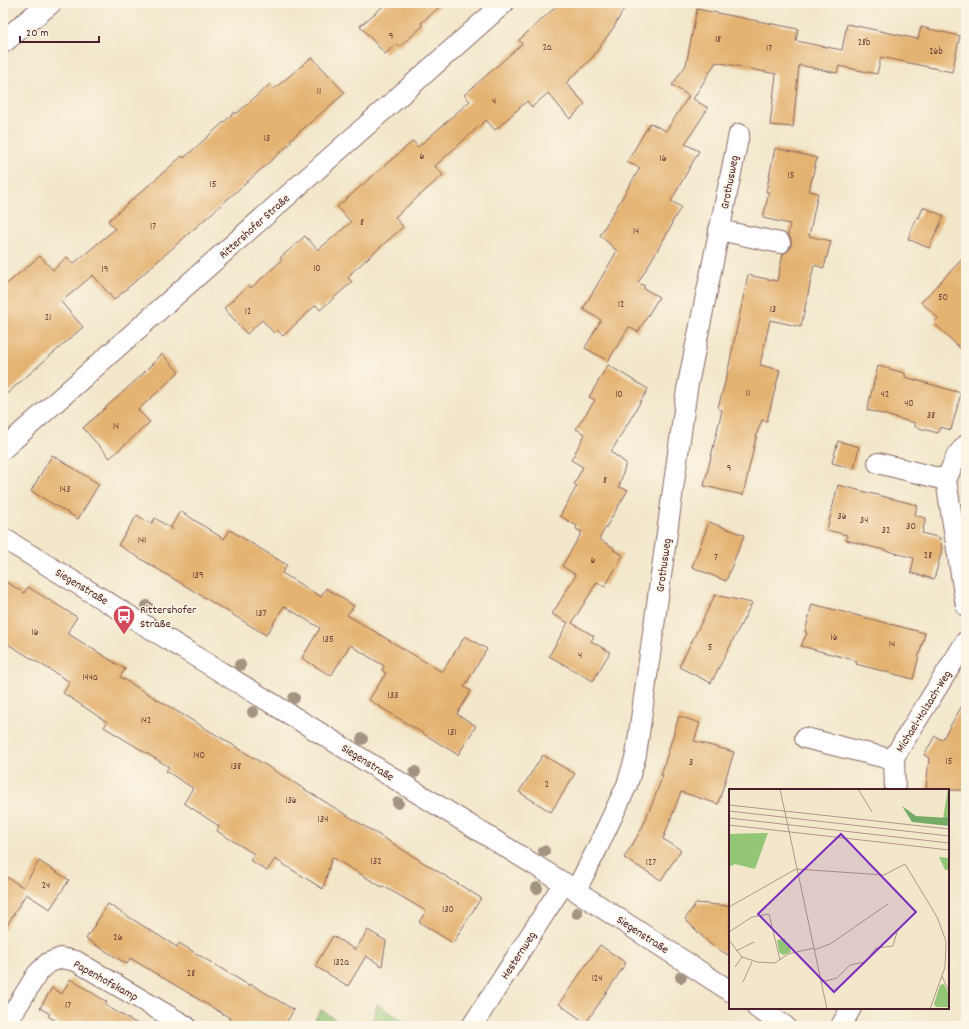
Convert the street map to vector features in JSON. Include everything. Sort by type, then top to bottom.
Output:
[{"type":"highway","points":[[3,42],[50,3]]},
{"type":"street","name":"Rittershofer Straße","points":[[3,449],[504,3]]},
{"type":"street","name":"Grothusweg","points":[[570,887],[595,853],[627,785],[636,755],[687,389],[739,134]]},
{"type":"street","points":[[719,230],[780,243]]},
{"type":"street","points":[[966,445],[957,456],[946,480],[966,606]]},
{"type":"street","points":[[878,463],[946,480]]},
{"type":"street","name":"Siegenstraße","points":[[3,538],[570,887],[729,990]]},
{"type":"street","name":"Michael-Holzach-Weg","points":[[895,789],[894,757],[966,641]]},
{"type":"street","name":"Michael-Holzach-Weg","points":[[805,738],[894,760]]},
{"type":"street","name":"Hesternweg","points":[[472,1026],[570,887]]},
{"type":"street","name":"Papenhofskamp","points":[[5,1026],[37,974],[48,963],[61,958],[76,961],[186,1026]]},
{"type":"street","points":[[759,1009],[785,1026]]},
{"type":"street","points":[[841,1026],[851,1009]]},
{"type":"green space","points":[[377,1004],[411,1026],[372,1026]]},
{"type":"green space","points":[[321,1010],[345,1026],[311,1026]]},
{"type":"building","points":[[387,3],[444,3],[421,23],[423,26],[399,47],[397,44],[385,54],[360,26]]},
{"type":"building","points":[[560,3],[627,3],[614,27],[592,58],[566,83],[585,104],[570,119],[548,93],[532,107],[527,101],[495,130],[486,120],[435,166],[443,175],[395,217],[403,227],[351,273],[352,274],[348,278],[352,282],[320,310],[316,305],[283,336],[277,330],[274,333],[262,320],[247,334],[224,308],[249,285],[251,288],[282,260],[280,258],[305,236],[318,250],[351,222],[337,207],[413,141],[418,147],[470,101],[464,95],[522,44],[519,40]]},
{"type":"building","points":[[697,9],[798,29],[796,41],[842,50],[847,24],[918,39],[921,27],[960,36],[952,72],[881,57],[877,74],[839,66],[837,73],[799,65],[793,127],[770,125],[776,74],[716,62],[693,99],[708,108],[685,144],[699,151],[671,201],[681,207],[638,283],[645,286],[643,288],[659,297],[638,332],[629,327],[608,361],[585,348],[601,320],[583,309],[617,251],[600,235],[640,168],[627,162],[650,123],[666,131],[689,96],[672,85],[686,65]]},
{"type":"building","points":[[312,57],[345,93],[290,140],[292,142],[114,300],[93,275],[61,302],[83,327],[3,397],[3,287],[40,256],[53,270],[67,257],[73,264],[115,229],[108,221],[182,156],[184,158],[235,112],[236,114],[270,84],[274,89]]},
{"type":"building","points":[[775,148],[817,158],[809,191],[818,193],[809,236],[831,241],[824,268],[814,265],[801,327],[770,320],[760,365],[780,370],[767,421],[762,420],[757,433],[743,495],[704,486],[722,410],[718,408],[727,375],[748,275],[777,281],[783,254],[789,250],[791,245],[791,239],[788,234],[790,224],[763,218],[769,192],[766,192]]},
{"type":"building","points":[[923,207],[944,216],[929,248],[908,239]]},
{"type":"building","points":[[966,255],[966,354],[934,323],[938,318],[921,302]]},
{"type":"building","points":[[162,354],[179,372],[138,410],[150,422],[110,458],[83,428],[144,373]]},
{"type":"building","points":[[608,365],[648,389],[611,452],[626,463],[619,487],[628,490],[599,539],[614,548],[613,550],[623,555],[605,587],[597,582],[572,623],[594,636],[591,641],[610,652],[593,681],[549,656],[568,623],[552,614],[576,575],[562,566],[582,532],[576,529],[577,526],[560,516],[577,486],[574,484],[583,467],[571,460],[585,434],[576,429],[595,400],[589,397]]},
{"type":"building","points":[[878,366],[905,373],[905,377],[961,393],[951,430],[940,427],[938,433],[915,427],[915,423],[867,410]]},
{"type":"building","points":[[838,441],[859,447],[854,469],[832,463]]},
{"type":"building","points":[[52,455],[99,484],[78,519],[31,491]]},
{"type":"building","points":[[838,485],[917,505],[915,515],[926,518],[922,533],[940,538],[942,550],[934,579],[911,573],[914,558],[846,540],[847,535],[827,530]]},
{"type":"building","points":[[180,511],[224,539],[230,530],[287,565],[282,573],[321,597],[326,588],[354,606],[347,615],[442,672],[465,636],[487,649],[464,687],[471,691],[457,714],[476,726],[458,755],[369,700],[386,673],[382,670],[384,666],[350,645],[331,676],[302,658],[320,628],[284,606],[266,635],[118,545],[137,515],[151,524],[155,518],[173,530],[171,527]]},
{"type":"building","points":[[709,522],[744,535],[726,581],[692,567]]},
{"type":"building","points":[[3,580],[24,593],[28,587],[77,617],[67,633],[125,669],[120,677],[481,898],[453,943],[419,922],[426,911],[332,857],[323,889],[275,859],[267,871],[250,860],[254,854],[217,831],[219,826],[184,803],[193,788],[166,771],[169,767],[104,727],[107,722],[63,693],[70,682],[3,641]]},
{"type":"building","points":[[715,595],[752,603],[711,683],[679,667]]},
{"type":"building","points":[[812,604],[925,633],[913,679],[856,664],[857,661],[801,646],[807,633],[805,632]]},
{"type":"building","points":[[966,699],[966,790],[926,789],[929,758],[924,755],[935,736],[942,740]]},
{"type":"building","points":[[679,716],[700,723],[694,741],[734,752],[718,804],[681,792],[663,839],[681,850],[661,880],[624,858],[641,830],[654,799],[663,775],[661,775]]},
{"type":"building","points":[[543,755],[575,774],[551,812],[519,792]]},
{"type":"building","points":[[39,861],[69,880],[50,909],[26,894],[3,932],[3,875],[23,887]]},
{"type":"building","points":[[696,903],[729,906],[729,955],[710,944],[685,919]]},
{"type":"building","points":[[108,904],[177,947],[179,943],[250,986],[251,984],[294,1010],[284,1026],[225,1026],[230,1018],[130,958],[127,964],[86,939]]},
{"type":"building","points":[[368,930],[386,941],[382,966],[366,956],[348,986],[315,966],[333,936],[356,950]]},
{"type":"building","points":[[600,945],[626,963],[586,1023],[559,1004]]},
{"type":"building","points":[[70,979],[107,1002],[105,1005],[141,1026],[64,1026],[48,1016],[50,1014],[40,1008],[52,988],[62,994]]},
{"type":"place","name":"Rittershofer Straße","points":[[124,636]]}]
